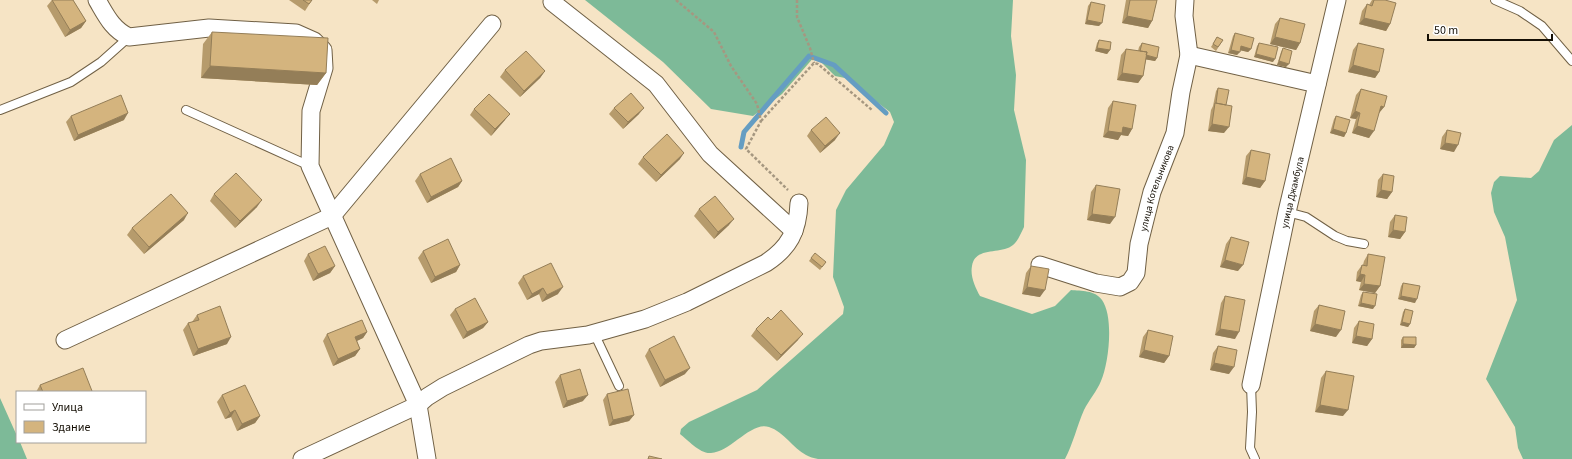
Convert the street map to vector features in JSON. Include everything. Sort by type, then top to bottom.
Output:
[{"type":"street","points":[[97,0],[112,25],[121,34],[129,37],[209,28],[296,33],[314,41],[323,50],[324,68],[311,111],[310,166],[418,405],[427,459]]},
{"type":"street","name":"улица Котельникова","points":[[1040,266],[1096,282],[1120,287],[1130,282],[1136,273],[1139,244],[1152,192],[1175,133],[1188,55],[1184,16],[1185,0]]},
{"type":"street","name":"улица Джамбула","points":[[1251,385],[1287,212],[1337,0]]},
{"type":"street","points":[[552,2],[656,84],[710,154],[794,231]]},
{"type":"street","points":[[66,340],[332,216],[492,24]]},
{"type":"street","points":[[1188,55],[1316,84]]},
{"type":"street","points":[[302,459],[418,405],[427,397],[443,387],[529,345],[541,341],[577,338],[645,320],[687,302],[766,264],[786,247],[794,231],[798,217],[799,203]]},
{"type":"lane","points":[[1495,0],[1520,11],[1542,26],[1572,61]]},
{"type":"lane","points":[[0,110],[71,82],[101,62],[129,37]]},
{"type":"lane","points":[[186,110],[310,166]]},
{"type":"lane","points":[[1287,212],[1306,217],[1335,236],[1347,241],[1364,244]]},
{"type":"lane","points":[[594,333],[618,386]]},
{"type":"lane","points":[[1251,385],[1252,412],[1250,448],[1255,459]]},
{"type":"path","points":[[676,0],[714,32],[731,66],[757,104],[761,121]]},
{"type":"path","points":[[797,0],[797,17],[810,48],[814,63]]},
{"type":"path","points":[[814,63],[818,64],[872,110]]},
{"type":"path","points":[[799,203],[790,192],[746,149],[761,121],[814,63]]},
{"type":"green space","points":[[585,0],[1013,0],[1011,36],[1016,75],[1014,110],[1026,160],[1024,227],[1013,245],[1002,250],[983,253],[978,256],[974,260],[972,266],[972,278],[980,296],[1032,314],[1055,306],[1071,290],[1096,294],[1102,300],[1106,308],[1109,328],[1108,352],[1104,373],[1084,410],[1065,459],[818,459],[801,452],[774,429],[762,426],[748,432],[726,448],[707,453],[698,449],[680,434],[681,429],[689,422],[757,390],[843,314],[844,307],[833,277],[836,210],[846,190],[884,145],[894,122],[890,112],[850,79],[835,76],[815,56],[782,94],[753,116],[711,109],[663,62]]},
{"type":"green space","points":[[1572,125],[1572,459],[1523,459],[1518,448],[1515,427],[1486,379],[1517,300],[1505,237],[1494,212],[1491,193],[1494,182],[1500,176],[1531,178],[1539,171],[1554,140]]},
{"type":"green space","points":[[0,398],[16,434],[16,443],[20,443],[27,459],[0,459]]},
{"type":"building","points":[[52,0],[73,0],[86,21],[70,30]]},
{"type":"building","points":[[303,0],[312,0],[309,4]]},
{"type":"building","points":[[1130,0],[1157,0],[1152,21],[1127,16]]},
{"type":"building","points":[[1374,0],[1385,0],[1396,3],[1390,24],[1364,18],[1367,4],[1372,6]]},
{"type":"building","points":[[1091,2],[1105,5],[1102,23],[1087,20]]},
{"type":"building","points":[[1280,18],[1305,24],[1300,43],[1275,37]]},
{"type":"building","points":[[212,32],[328,38],[326,73],[210,66]]},
{"type":"building","points":[[1235,33],[1254,38],[1251,49],[1241,46],[1240,52],[1231,50]]},
{"type":"building","points":[[1217,37],[1223,40],[1218,47],[1213,44]]},
{"type":"building","points":[[1099,40],[1111,42],[1110,50],[1097,48]]},
{"type":"building","points":[[1142,43],[1159,47],[1157,58],[1146,55],[1147,52],[1140,51]]},
{"type":"building","points":[[1259,43],[1278,47],[1275,59],[1256,54]]},
{"type":"building","points":[[1358,43],[1384,49],[1379,72],[1353,65]]},
{"type":"building","points":[[1283,48],[1292,51],[1289,64],[1279,61]]},
{"type":"building","points":[[1126,49],[1147,52],[1143,76],[1122,73]]},
{"type":"building","points":[[526,51],[545,71],[524,91],[505,70]]},
{"type":"building","points":[[1218,88],[1229,90],[1226,105],[1216,103]]},
{"type":"building","points":[[1361,89],[1387,96],[1384,107],[1381,106],[1374,131],[1357,126],[1360,113],[1355,111]]},
{"type":"building","points":[[631,93],[644,108],[628,122],[614,108]]},
{"type":"building","points":[[489,94],[510,114],[495,129],[474,109]]},
{"type":"building","points":[[121,95],[128,113],[78,135],[71,116]]},
{"type":"building","points":[[1113,101],[1136,105],[1132,129],[1123,127],[1122,133],[1108,131]]},
{"type":"building","points":[[1215,103],[1232,106],[1229,127],[1212,124]]},
{"type":"building","points":[[1336,116],[1350,120],[1346,133],[1333,129]]},
{"type":"building","points":[[826,117],[840,133],[825,146],[811,130]]},
{"type":"building","points":[[1447,130],[1461,133],[1458,145],[1445,143]]},
{"type":"building","points":[[667,134],[684,153],[661,175],[643,157]]},
{"type":"building","points":[[1251,150],[1270,154],[1265,181],[1246,177]]},
{"type":"building","points":[[451,158],[462,181],[431,197],[420,174]]},
{"type":"building","points":[[236,173],[262,200],[240,221],[214,194]]},
{"type":"building","points":[[1383,174],[1394,176],[1392,192],[1381,190]]},
{"type":"building","points":[[1096,185],[1120,189],[1115,217],[1092,214]]},
{"type":"building","points":[[171,194],[188,213],[149,247],[132,228]]},
{"type":"building","points":[[715,196],[734,219],[718,232],[699,209]]},
{"type":"building","points":[[1395,215],[1407,217],[1405,232],[1393,230]]},
{"type":"building","points":[[1231,237],[1249,242],[1243,265],[1225,260]]},
{"type":"building","points":[[448,239],[460,265],[435,277],[423,251]]},
{"type":"building","points":[[325,246],[335,266],[318,274],[308,254]]},
{"type":"building","points":[[815,253],[826,262],[822,267],[811,258]]},
{"type":"building","points":[[1368,254],[1385,257],[1380,286],[1364,284],[1365,275],[1360,274],[1362,265],[1367,266]]},
{"type":"building","points":[[551,263],[563,287],[547,295],[543,288],[532,294],[523,276]]},
{"type":"building","points":[[1031,266],[1049,269],[1045,290],[1027,287]]},
{"type":"building","points":[[1403,283],[1420,286],[1417,299],[1401,296]]},
{"type":"building","points":[[1363,292],[1377,294],[1375,306],[1361,303]]},
{"type":"building","points":[[1225,296],[1245,300],[1239,332],[1220,329]]},
{"type":"building","points":[[475,298],[488,322],[467,332],[455,309]]},
{"type":"building","points":[[1319,305],[1345,311],[1341,330],[1315,324]]},
{"type":"building","points":[[220,306],[231,337],[198,349],[188,323],[199,320],[197,315]]},
{"type":"building","points":[[1405,309],[1413,311],[1410,324],[1402,322]]},
{"type":"building","points":[[781,310],[803,334],[781,355],[756,329],[768,317],[771,320]]},
{"type":"building","points":[[362,320],[367,332],[355,337],[360,349],[338,359],[327,334]]},
{"type":"building","points":[[1359,321],[1374,324],[1372,339],[1356,336]]},
{"type":"building","points":[[1148,330],[1173,336],[1169,356],[1144,350]]},
{"type":"building","points":[[674,336],[690,368],[665,380],[649,349]]},
{"type":"building","points":[[1403,337],[1416,337],[1416,345],[1403,344]]},
{"type":"building","points":[[1218,346],[1237,350],[1234,367],[1214,363]]},
{"type":"building","points":[[83,368],[92,391],[43,391],[40,385]]},
{"type":"building","points":[[580,369],[588,395],[567,401],[560,375]]},
{"type":"building","points":[[1326,371],[1354,376],[1348,410],[1320,405]]},
{"type":"building","points":[[245,385],[260,416],[242,424],[235,410],[230,413],[222,395]]},
{"type":"building","points":[[628,389],[634,415],[613,420],[607,394]]},
{"type":"building","points":[[649,456],[662,459],[648,459]]},
{"type":"waterway","points":[[741,147],[744,132],[809,56],[834,65],[886,113]]}]
